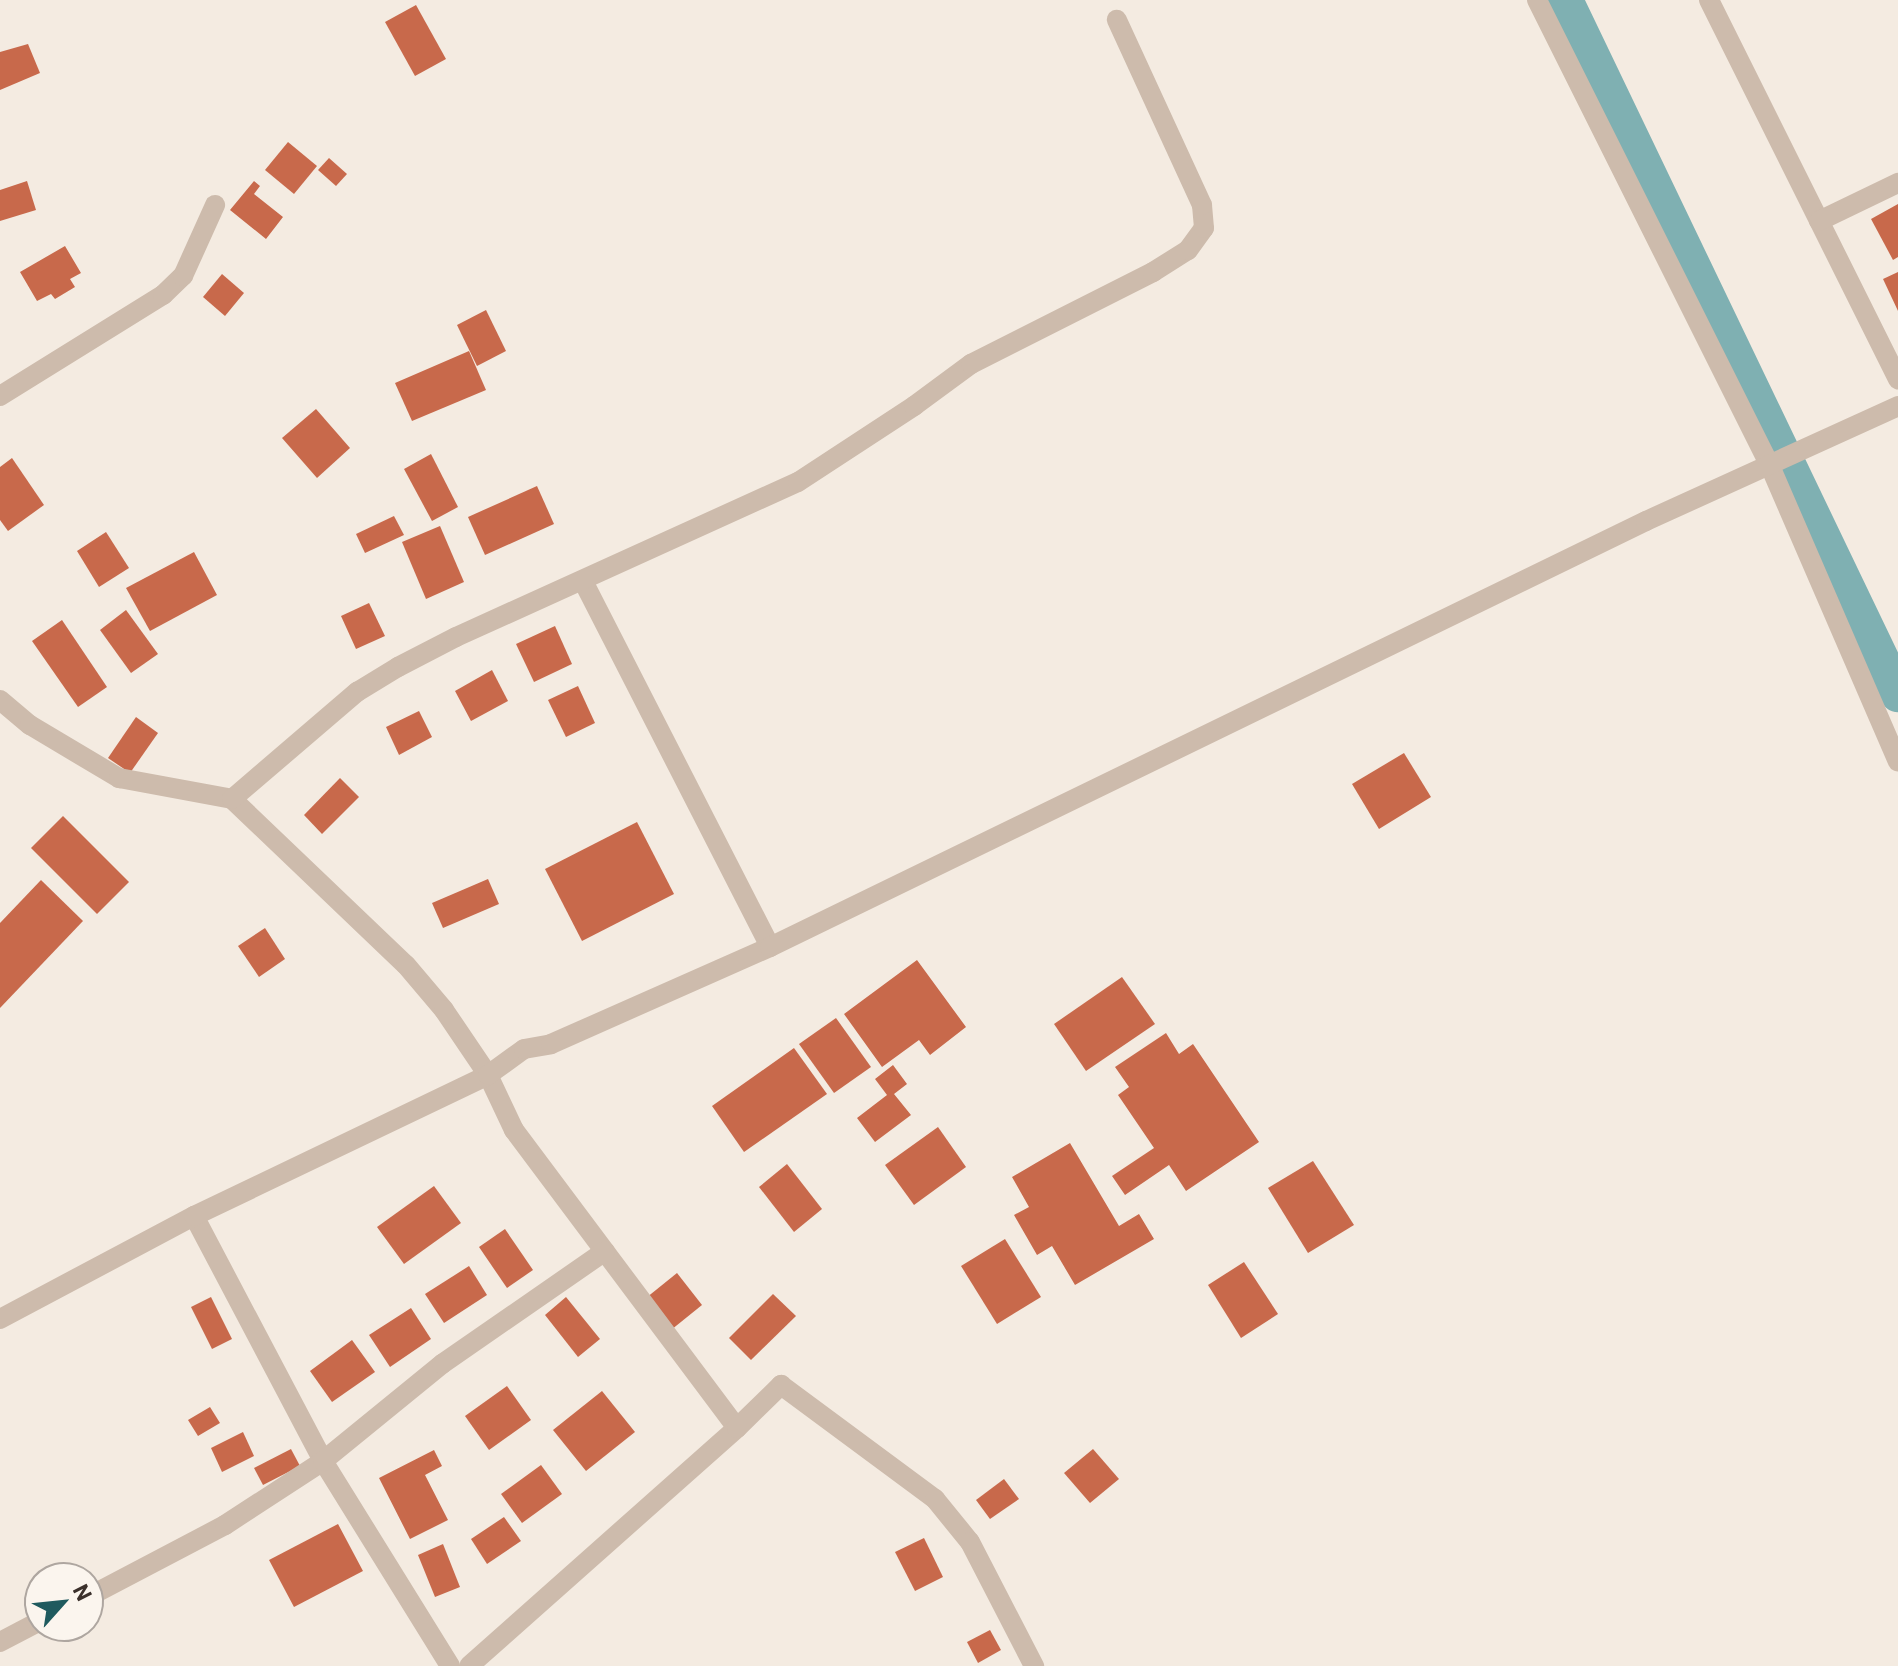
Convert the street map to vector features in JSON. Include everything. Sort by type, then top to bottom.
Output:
[{"type":"street","points":[[1537,0],[1772,466],[1898,762]]},
{"type":"street","points":[[1709,0],[1898,379]]},
{"type":"street","points":[[232,799],[357,692],[456,637],[798,482],[914,406],[971,364],[1153,272],[1188,250],[1204,228],[1202,205],[1117,20]]},
{"type":"street","points":[[1819,221],[1898,183]]},
{"type":"street","points":[[0,396],[163,295],[183,276],[215,205]]},
{"type":"street","points":[[0,1319],[194,1216],[488,1075],[524,1049],[551,1044],[770,947],[1646,521],[1809,450],[1898,406]]},
{"type":"street","points":[[583,581],[770,947]]},
{"type":"street","points":[[0,700],[30,725],[119,778],[232,799],[406,965],[444,1010],[488,1075],[514,1130],[737,1428]]},
{"type":"street","points":[[194,1216],[323,1461],[450,1666]]},
{"type":"street","points":[[104,1589],[225,1525],[323,1461],[442,1364],[605,1251]]},
{"type":"street","points":[[469,1666],[737,1428],[781,1385],[935,1499],[970,1542],[1034,1666]]},
{"type":"street","points":[[0,1642],[24,1629]]},
{"type":"building","points":[[416,5],[446,59],[415,76],[385,22]]},
{"type":"building","points":[[28,44],[40,73],[0,90],[0,52]]},
{"type":"building","points":[[288,142],[317,166],[294,194],[265,170]]},
{"type":"building","points":[[329,158],[347,174],[336,186],[318,170]]},
{"type":"building","points":[[27,181],[36,210],[0,221],[0,190]]},
{"type":"building","points":[[254,181],[260,186],[254,194],[283,217],[266,239],[230,210]]},
{"type":"building","points":[[1898,204],[1898,257],[1893,260],[1871,219]]},
{"type":"building","points":[[65,246],[81,273],[70,279],[75,287],[55,299],[51,294],[37,301],[20,272]]},
{"type":"building","points":[[1898,272],[1898,311],[1883,279]]},
{"type":"building","points":[[222,274],[244,293],[225,316],[203,297]]},
{"type":"building","points":[[486,310],[506,351],[477,366],[457,325]]},
{"type":"building","points":[[469,351],[486,390],[412,421],[395,383]]},
{"type":"building","points":[[316,409],[350,448],[317,478],[282,438]]},
{"type":"building","points":[[431,454],[458,507],[432,521],[404,469]]},
{"type":"building","points":[[12,458],[44,505],[8,531],[0,520],[0,467]]},
{"type":"building","points":[[537,486],[554,524],[485,555],[468,517]]},
{"type":"building","points":[[394,516],[404,535],[365,553],[356,534]]},
{"type":"building","points":[[440,526],[464,582],[426,599],[402,542]]},
{"type":"building","points":[[106,532],[129,568],[99,587],[77,551]]},
{"type":"building","points":[[194,552],[217,595],[150,631],[126,588]]},
{"type":"building","points":[[369,603],[385,636],[356,649],[341,616]]},
{"type":"building","points":[[126,610],[158,654],[131,673],[100,630]]},
{"type":"building","points":[[62,620],[107,687],[78,707],[32,641]]},
{"type":"building","points":[[555,626],[572,664],[534,682],[516,644]]},
{"type":"building","points":[[492,670],[508,701],[471,721],[455,691]]},
{"type":"building","points":[[578,686],[595,723],[566,737],[548,700]]},
{"type":"building","points":[[419,711],[432,737],[399,755],[386,727]]},
{"type":"building","points":[[136,717],[158,733],[130,773],[108,758]]},
{"type":"building","points":[[1404,753],[1431,797],[1379,829],[1352,784]]},
{"type":"building","points":[[340,778],[359,797],[322,834],[304,815]]},
{"type":"building","points":[[63,816],[129,882],[97,914],[31,848]]},
{"type":"building","points":[[637,822],[674,894],[582,941],[545,869]]},
{"type":"building","points":[[488,879],[499,904],[443,928],[432,903]]},
{"type":"building","points":[[41,880],[83,921],[0,1008],[0,923]]},
{"type":"building","points":[[265,928],[285,959],[259,977],[238,946]]},
{"type":"building","points":[[917,960],[966,1027],[930,1055],[919,1040],[882,1067],[844,1014]]},
{"type":"building","points":[[1122,977],[1155,1024],[1086,1071],[1054,1024]]},
{"type":"building","points":[[836,1018],[871,1067],[834,1093],[799,1044]]},
{"type":"building","points":[[1166,1033],[1179,1054],[1193,1044],[1259,1142],[1186,1191],[1169,1165],[1125,1195],[1112,1176],[1154,1148],[1118,1095],[1129,1087],[1115,1067]]},
{"type":"building","points":[[794,1048],[827,1094],[744,1152],[712,1106]]},
{"type":"building","points":[[893,1065],[907,1084],[894,1094],[911,1115],[875,1142],[857,1118],[887,1095],[875,1079]]},
{"type":"building","points":[[938,1127],[966,1167],[914,1205],[885,1165]]},
{"type":"building","points":[[1070,1143],[1119,1226],[1139,1214],[1154,1239],[1075,1285],[1052,1246],[1037,1255],[1014,1215],[1029,1207],[1012,1177]]},
{"type":"building","points":[[1313,1161],[1354,1225],[1308,1253],[1268,1188]]},
{"type":"building","points":[[787,1164],[822,1209],[794,1232],[759,1187]]},
{"type":"building","points":[[434,1186],[461,1223],[404,1264],[377,1227]]},
{"type":"building","points":[[505,1229],[533,1270],[507,1288],[479,1247]]},
{"type":"building","points":[[1005,1239],[1041,1297],[997,1324],[961,1266]]},
{"type":"building","points":[[1244,1262],[1278,1314],[1241,1338],[1208,1285]]},
{"type":"building","points":[[469,1266],[487,1295],[444,1323],[425,1294]]},
{"type":"building","points":[[677,1273],[702,1305],[671,1330],[646,1298]]},
{"type":"building","points":[[773,1294],[796,1316],[751,1360],[729,1338]]},
{"type":"building","points":[[211,1297],[232,1339],[212,1349],[191,1307]]},
{"type":"building","points":[[566,1297],[600,1339],[578,1357],[545,1315]]},
{"type":"building","points":[[411,1308],[431,1339],[390,1367],[369,1335]]},
{"type":"building","points":[[352,1340],[375,1372],[332,1402],[310,1371]]},
{"type":"building","points":[[507,1386],[531,1420],[489,1450],[465,1416]]},
{"type":"building","points":[[602,1391],[635,1432],[586,1471],[553,1430]]},
{"type":"building","points":[[210,1407],[220,1423],[198,1436],[188,1420]]},
{"type":"building","points":[[243,1432],[254,1456],[222,1472],[211,1448]]},
{"type":"building","points":[[291,1449],[300,1466],[263,1485],[254,1468]]},
{"type":"building","points":[[1093,1449],[1119,1479],[1090,1503],[1064,1473]]},
{"type":"building","points":[[434,1450],[442,1466],[425,1475],[448,1520],[410,1539],[379,1478]]},
{"type":"building","points":[[541,1465],[562,1494],[522,1523],[501,1494]]},
{"type":"building","points":[[1004,1479],[1019,1499],[990,1519],[976,1500]]},
{"type":"building","points":[[504,1517],[521,1541],[487,1564],[471,1539]]},
{"type":"building","points":[[338,1524],[363,1571],[294,1607],[269,1560]]},
{"type":"building","points":[[924,1538],[943,1577],[915,1591],[895,1552]]},
{"type":"building","points":[[443,1544],[460,1587],[435,1597],[418,1555]]},
{"type":"building","points":[[990,1630],[1001,1650],[978,1663],[967,1642]]},
{"type":"waterway","points":[[1565,0],[1898,694]]}]
